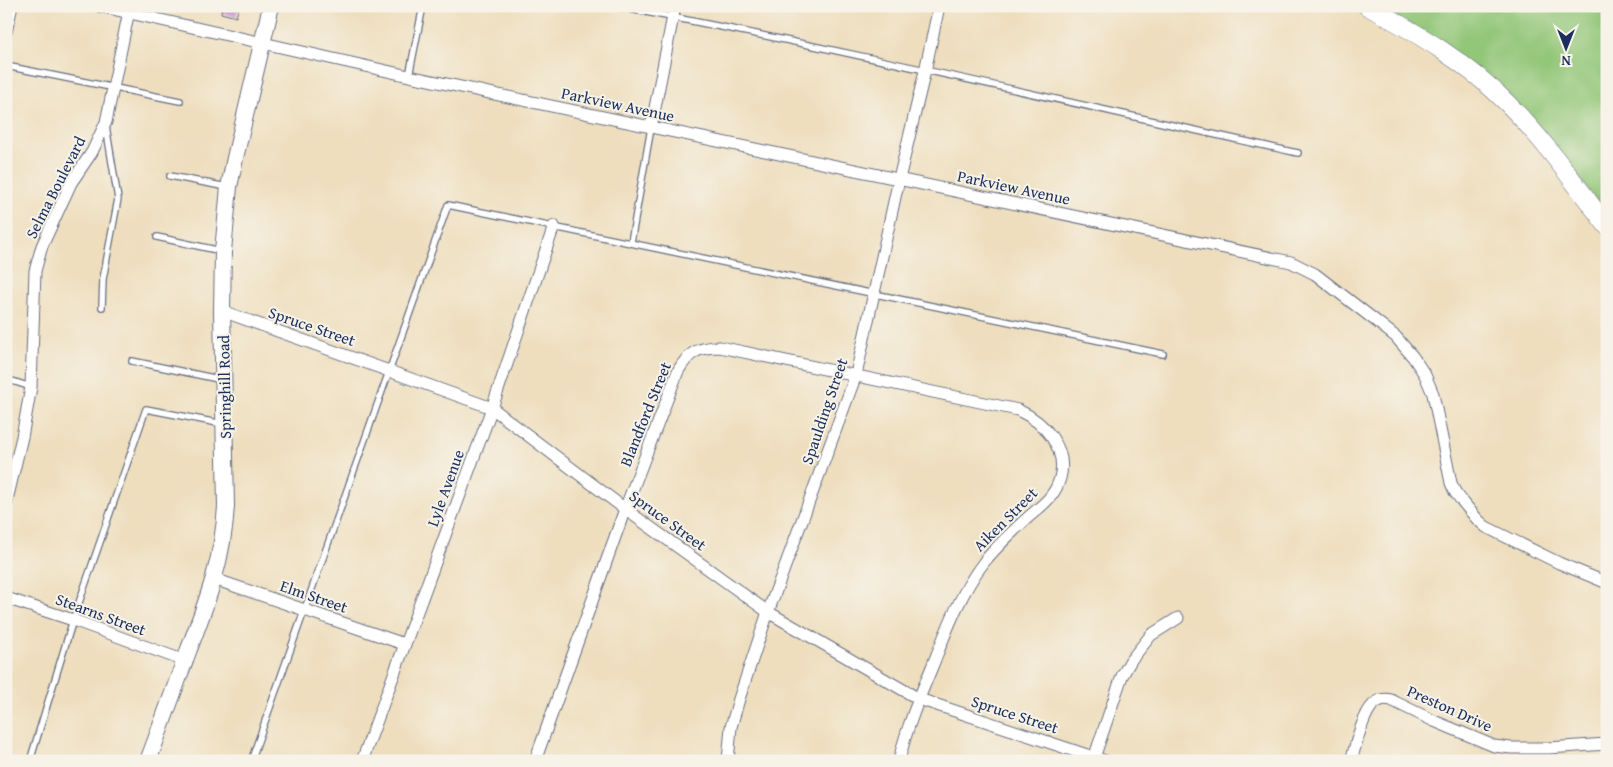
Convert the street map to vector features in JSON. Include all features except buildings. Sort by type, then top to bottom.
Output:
[{"type":"main road","points":[[1367,6],[1418,35],[1456,60],[1502,97],[1537,134],[1607,226]]},
{"type":"street","points":[[6,32],[12,6]]},
{"type":"street","name":"Parkview Avenue","points":[[98,6],[129,10],[262,43],[651,128],[1291,262],[1305,268],[1376,321],[1400,341],[1413,357],[1425,375],[1433,394],[1451,483],[1455,492],[1477,519],[1496,533],[1607,584]]},
{"type":"street","name":"Springhill Road","points":[[148,761],[214,579],[225,529],[223,251],[229,187],[271,6]]},
{"type":"street","name":"Spaulding Street","points":[[728,761],[734,712],[768,612],[856,375],[938,6]]},
{"type":"street","name":"Selma Boulevard","points":[[6,504],[31,387],[36,262],[71,183],[92,152],[106,122],[129,10]]},
{"type":"street","points":[[651,128],[674,12]]},
{"type":"street","name":"Lyle Avenue","points":[[362,761],[492,408],[554,226]]},
{"type":"street","name":"Spruce Street","points":[[222,311],[492,408],[625,509],[768,612],[919,699],[1097,760]]},
{"type":"street","name":"Blandford Street","points":[[536,761],[625,509],[678,370],[683,362],[692,353],[707,347],[720,347],[856,375]]},
{"type":"street","name":"Aiken Street","points":[[856,375],[1018,410],[1032,417],[1046,429],[1055,441],[1061,457],[1061,476],[1052,496],[997,547],[980,567],[969,585],[945,634],[919,699],[904,740],[900,761]]},
{"type":"street","name":"Elm Street","points":[[214,579],[404,644]]},
{"type":"street","name":"Stearns Street","points":[[6,598],[73,620],[185,662]]},
{"type":"street","points":[[1097,760],[1122,676],[1131,660],[1151,635],[1178,618]]},
{"type":"street","name":"Preston Drive","points":[[1351,761],[1366,714],[1374,703],[1385,699],[1494,746],[1548,748],[1607,744]]},
{"type":"lane","points":[[409,76],[423,6]]},
{"type":"lane","points":[[614,6],[674,12],[925,71],[1298,153]]},
{"type":"lane","points":[[6,66],[180,101]]},
{"type":"lane","points":[[102,307],[103,280],[118,199],[106,122]]},
{"type":"lane","points":[[631,242],[651,128]]},
{"type":"lane","points":[[170,176],[229,187]]},
{"type":"lane","points":[[251,761],[448,205],[1163,354]]},
{"type":"lane","points":[[157,237],[223,251]]},
{"type":"lane","points":[[132,361],[224,381]]},
{"type":"lane","points":[[6,379],[31,387]]},
{"type":"lane","points":[[30,761],[73,620],[146,409],[225,424]]},
{"type":"green space","points":[[1382,6],[1607,6],[1607,214],[1564,158]]}]
